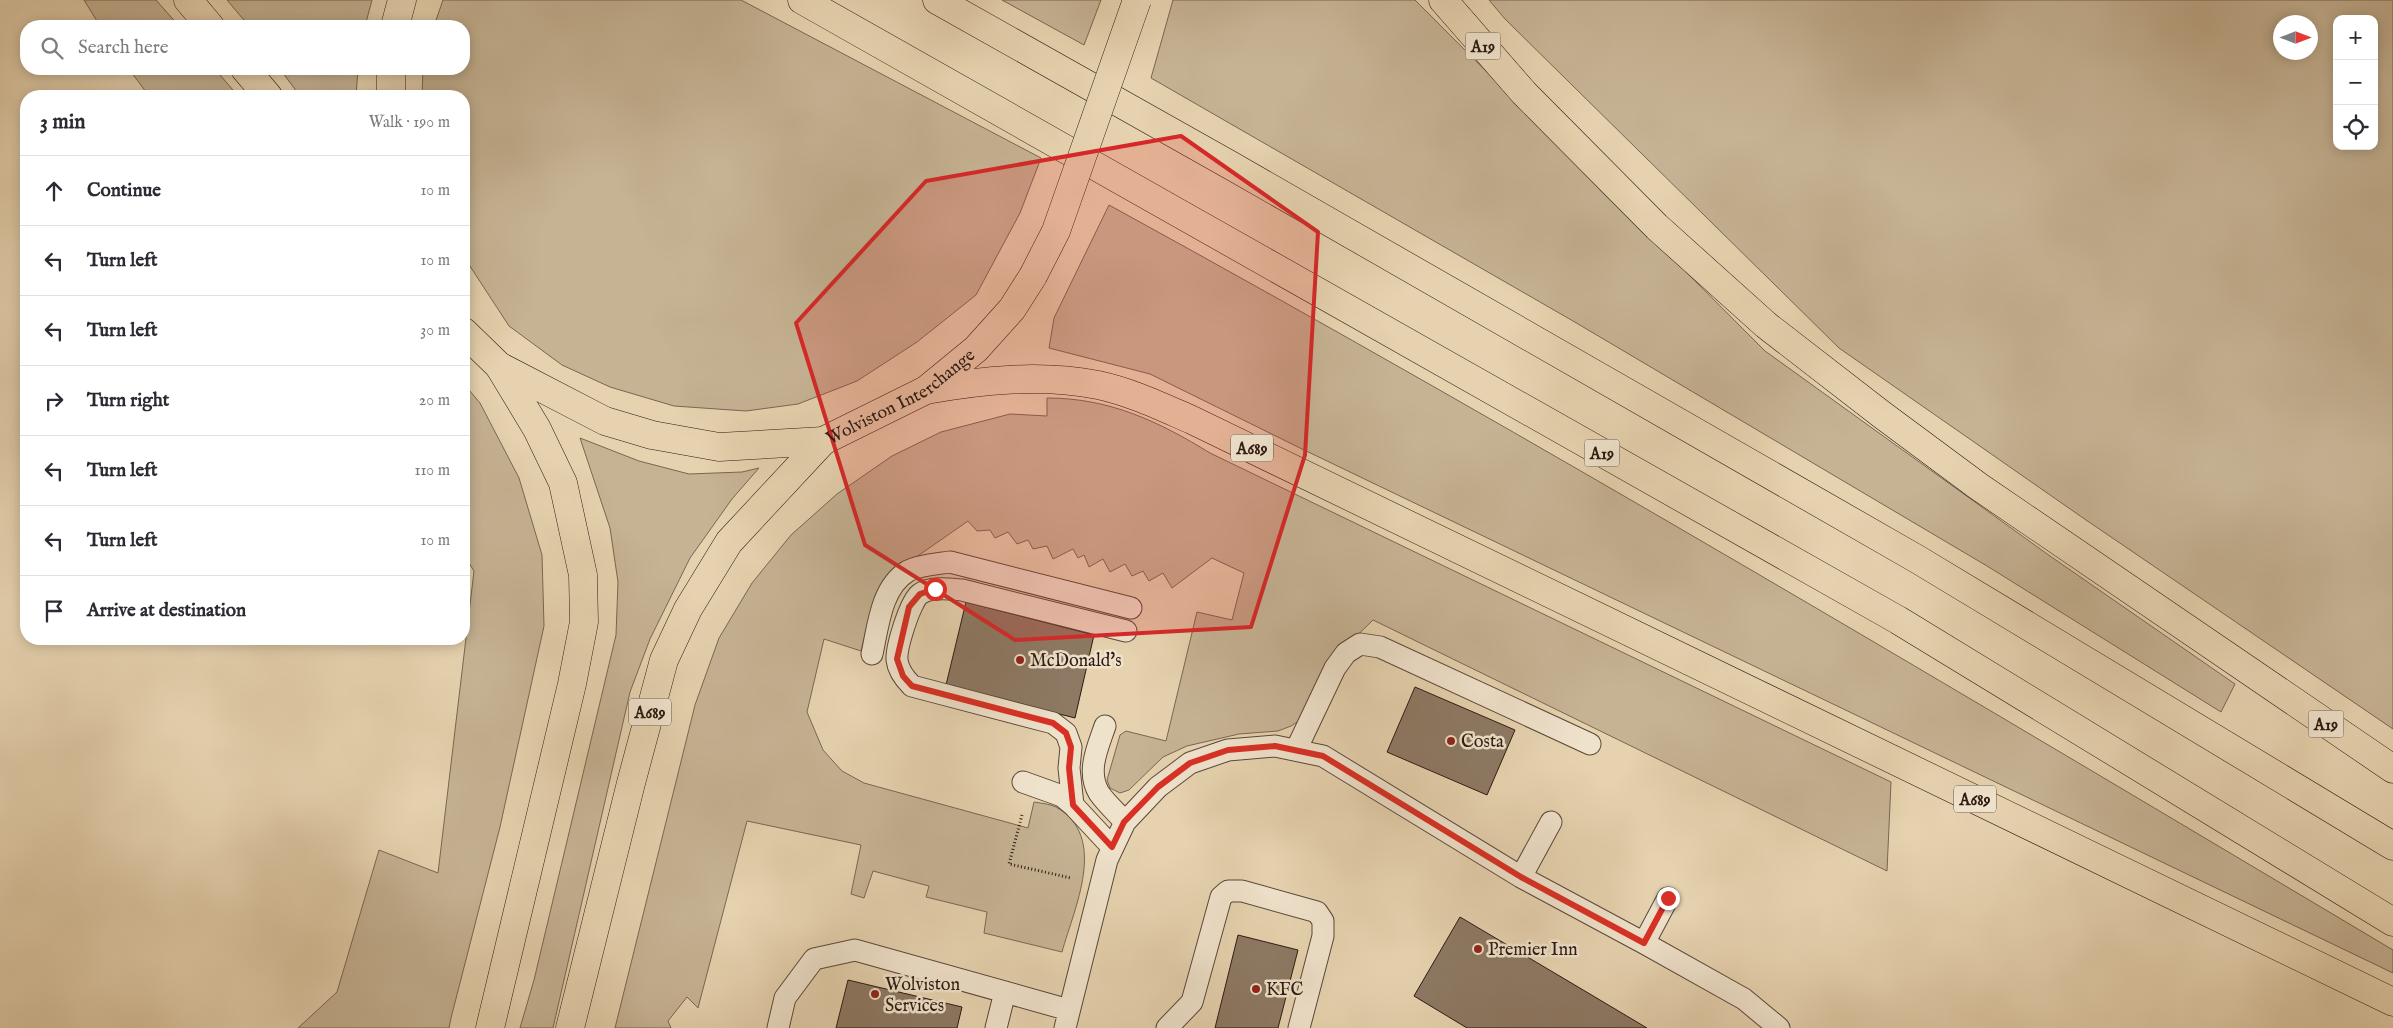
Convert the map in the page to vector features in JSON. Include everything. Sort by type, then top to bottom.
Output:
[{"type":"highway","points":[[188,0],[205,20]]},
{"type":"highway","points":[[397,20],[402,0]]},
{"type":"highway","name":"A19","points":[[802,0],[1898,620],[2393,922]]},
{"type":"highway","points":[[937,0],[1230,165],[1917,559],[2393,846]]},
{"type":"highway","name":"Wolviston Interchange","points":[[470,338],[499,366],[605,421],[652,435],[719,447],[823,441],[926,390],[976,349],[1012,309],[1033,276],[1056,231],[1137,0]]},
{"type":"highway","name":"A19","points":[[1443,0],[1524,93],[1650,220],[1766,325],[1978,486],[2393,769]]},
{"type":"highway","points":[[250,75],[263,90]]},
{"type":"highway","points":[[390,75],[390,90]]},
{"type":"highway","name":"A689","points":[[490,1028],[572,684],[584,622],[583,575],[563,483],[537,429],[499,366]]},
{"type":"highway","name":"A689","points":[[926,390],[976,381],[1057,381],[1099,386],[1146,400],[1192,420],[1557,595],[2393,1002]]},
{"type":"highway","name":"A689","points":[[570,1028],[631,783],[664,660],[688,609],[729,542],[823,441]]},
{"type":"lane","points":[[872,654],[880,614],[892,587],[908,571],[926,566],[950,562],[1131,608]]},
{"type":"lane","points":[[1073,805],[1069,768],[1071,747],[1066,733],[1053,723],[912,686],[903,676],[897,659],[909,607],[920,594],[935,589],[962,590],[1126,631]]},
{"type":"lane","points":[[1296,750],[1336,668],[1346,653],[1360,644],[1380,647],[1590,744]]},
{"type":"lane","points":[[1105,726],[1094,762],[1093,778],[1100,794],[1124,822]]},
{"type":"lane","points":[[778,1028],[785,998],[814,959],[855,950],[1005,992],[1067,1019],[1101,885],[1112,847],[1124,822],[1158,787],[1190,763],[1228,750],[1275,746],[1323,756],[1521,877],[1644,943],[1744,1000],[1779,1028]]},
{"type":"lane","points":[[1026,783],[1062,796],[1073,805],[1112,847]]},
{"type":"lane","points":[[1521,877],[1552,822]]},
{"type":"lane","points":[[1167,1028],[1192,1002],[1221,897],[1228,891],[1242,890],[1318,912],[1323,921],[1323,936],[1299,1028]]},
{"type":"lane","points":[[1644,943],[1668,898]]},
{"type":"lane","points":[[996,1028],[1005,992]]},
{"type":"path","points":[[1026,783],[1009,864],[1101,885]]},
{"type":"highlighted area","points":[[1181,136],[1318,232],[1305,455],[1251,627],[1015,640],[865,545],[796,323],[926,181]]},
{"type":"shaded area","points":[[84,0],[156,0],[174,20],[96,20]]},
{"type":"shaded area","points":[[227,0],[372,0],[367,20],[244,20]]},
{"type":"shaded area","points":[[443,0],[741,0],[1041,158],[1020,213],[976,295],[917,342],[857,381],[798,404],[746,411],[674,406],[610,387],[562,365],[509,326],[470,266],[470,90],[422,90],[423,75],[470,75],[470,20],[436,20]]},
{"type":"shaded area","points":[[1002,0],[1101,0],[1084,45]]},
{"type":"shaded area","points":[[1173,0],[1415,0],[1765,351],[2050,556],[2235,684],[2221,712],[1987,566],[1573,321],[1151,78]]},
{"type":"shaded area","points":[[1489,0],[2393,0],[2393,729],[2086,520],[1839,348],[1505,19]]},
{"type":"shaded area","points":[[133,75],[220,75],[233,90],[145,90]]},
{"type":"shaded area","points":[[284,75],[358,75],[356,90],[296,90]]},
{"type":"shaded area","points":[[1109,205],[1433,386],[1594,479],[2393,950],[2393,973],[1300,448],[1150,374],[1049,348],[1054,318]]},
{"type":"shaded area","points":[[470,391],[480,403],[519,478],[542,555],[544,626],[500,827],[449,1028],[298,1028],[337,992],[379,850],[438,873],[465,645],[470,645],[470,605],[474,571],[470,565]]},
{"type":"shaded area","points":[[1047,398],[1091,402],[1112,407],[1152,422],[1191,441],[1210,453],[1891,782],[1887,871],[1373,620],[1328,664],[1305,717],[1291,726],[1278,731],[1239,734],[1187,746],[1163,757],[1129,790],[1120,793],[1110,788],[1107,780],[1120,735],[1126,731],[1166,741],[1197,612],[1232,620],[1244,573],[1212,558],[1172,588],[1163,573],[1149,581],[1143,571],[1132,576],[1125,564],[1110,572],[1103,559],[1089,567],[1084,555],[1078,558],[1073,549],[1053,559],[1047,546],[1033,549],[1028,540],[1017,544],[1008,532],[995,538],[990,530],[977,531],[968,521],[889,576],[874,599],[861,651],[824,639],[807,712],[823,750],[842,771],[864,783],[1028,828],[1034,802],[1056,807],[1072,820],[1081,836],[1084,854],[1083,874],[1079,895],[1062,952],[984,933],[987,912],[926,897],[929,886],[873,871],[864,898],[851,894],[861,845],[747,821],[698,1008],[687,997],[668,1021],[671,1028],[615,1028],[695,705],[719,638],[752,583],[791,535],[837,494],[892,456],[941,432],[1010,414],[1047,416]]},
{"type":"shaded area","points":[[580,438],[639,461],[689,474],[742,472],[759,468],[732,499],[690,558],[650,639],[630,692],[553,1028],[520,1028],[534,980],[616,635],[618,582],[610,528]]},
{"type":"building","name":"McDonald's","points":[[966,602],[1094,635],[1075,718],[946,685]]},
{"type":"building","name":"Costa","points":[[1415,687],[1515,730],[1487,795],[1387,752]]},
{"type":"building","name":"Premier Inn","points":[[1460,917],[1647,1028],[1467,1028],[1414,996]]},
{"type":"building","name":"KFC","points":[[1238,935],[1298,950],[1278,1028],[1215,1028]]},
{"type":"building","name":"Wolviston Services","points":[[848,980],[962,1007],[957,1028],[836,1028]]},
{"type":"place","name":"McDonald's","points":[[1020,660]]},
{"type":"place","name":"Costa","points":[[1451,741]]},
{"type":"place","name":"Premier Inn","points":[[1478,949]]},
{"type":"place","name":"KFC","points":[[1256,989]]},
{"type":"place","name":"Wolviston Services","points":[[875,994]]},
{"type":"route","points":[[935,589],[920,594],[909,607],[897,659],[903,676],[912,686],[1053,723],[1066,733],[1071,747],[1069,768],[1073,805],[1112,847],[1124,822],[1158,787],[1190,763],[1228,750],[1275,746],[1323,756],[1521,877],[1644,943],[1668,898]]}]
